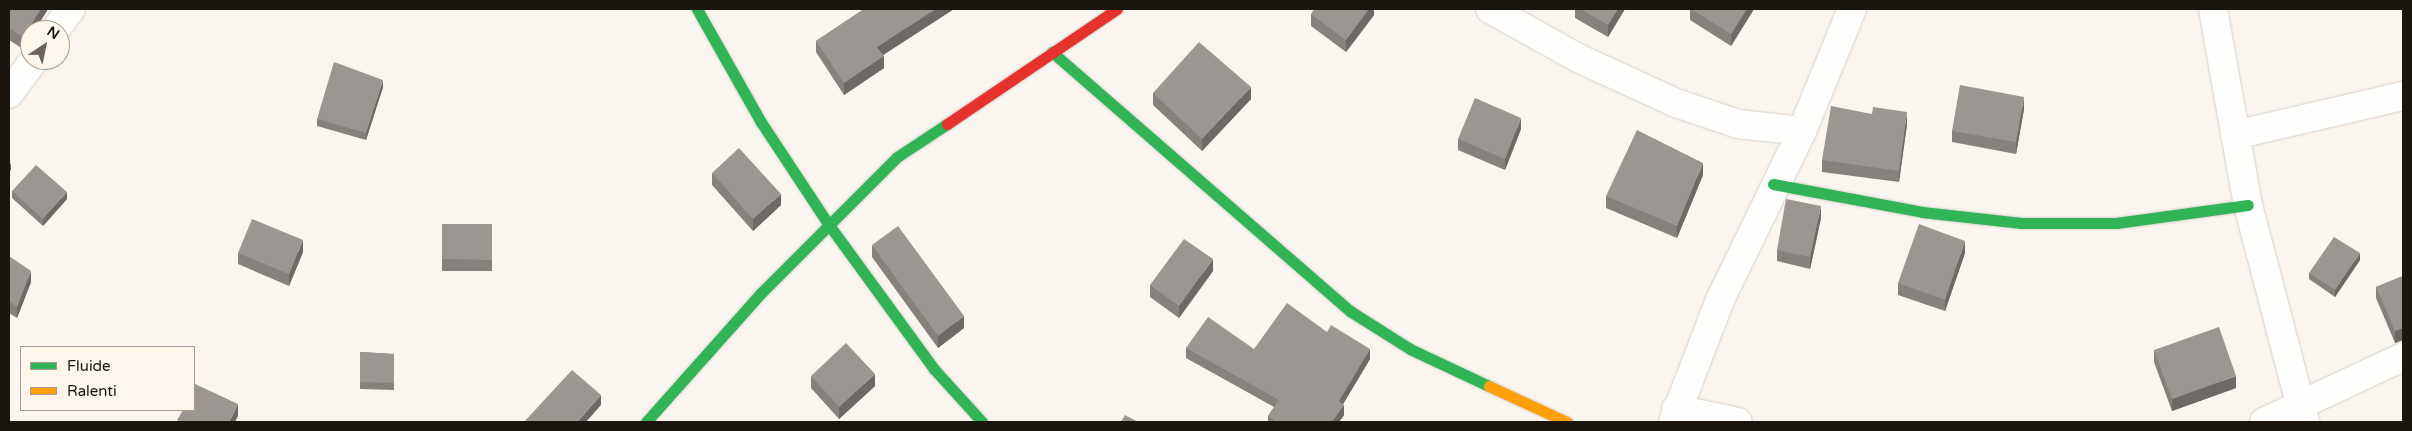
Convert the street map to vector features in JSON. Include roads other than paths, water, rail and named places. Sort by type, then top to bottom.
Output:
[{"type":"street","points":[[62,20],[70,9]]},
{"type":"street","points":[[697,9],[761,122],[829,225],[934,369],[982,422]]},
{"type":"street","points":[[646,422],[761,293],[897,157],[1117,9]]},
{"type":"street","points":[[1490,9],[1578,58],[1676,103],[1738,124],[1802,132]]},
{"type":"street","points":[[1738,422],[1674,415],[1773,184],[1802,132],[1852,9]]},
{"type":"street","points":[[2213,9],[2248,205],[2303,415]]},
{"type":"street","points":[[1052,52],[1350,311],[1410,349],[1567,422]]},
{"type":"street","points":[[9,94],[27,70]]},
{"type":"street","points":[[2235,135],[2403,96]]},
{"type":"street","points":[[1773,184],[1922,212],[2021,224],[2116,223],[2248,205]]},
{"type":"street","points":[[2264,422],[2303,415],[2403,357]]}]
